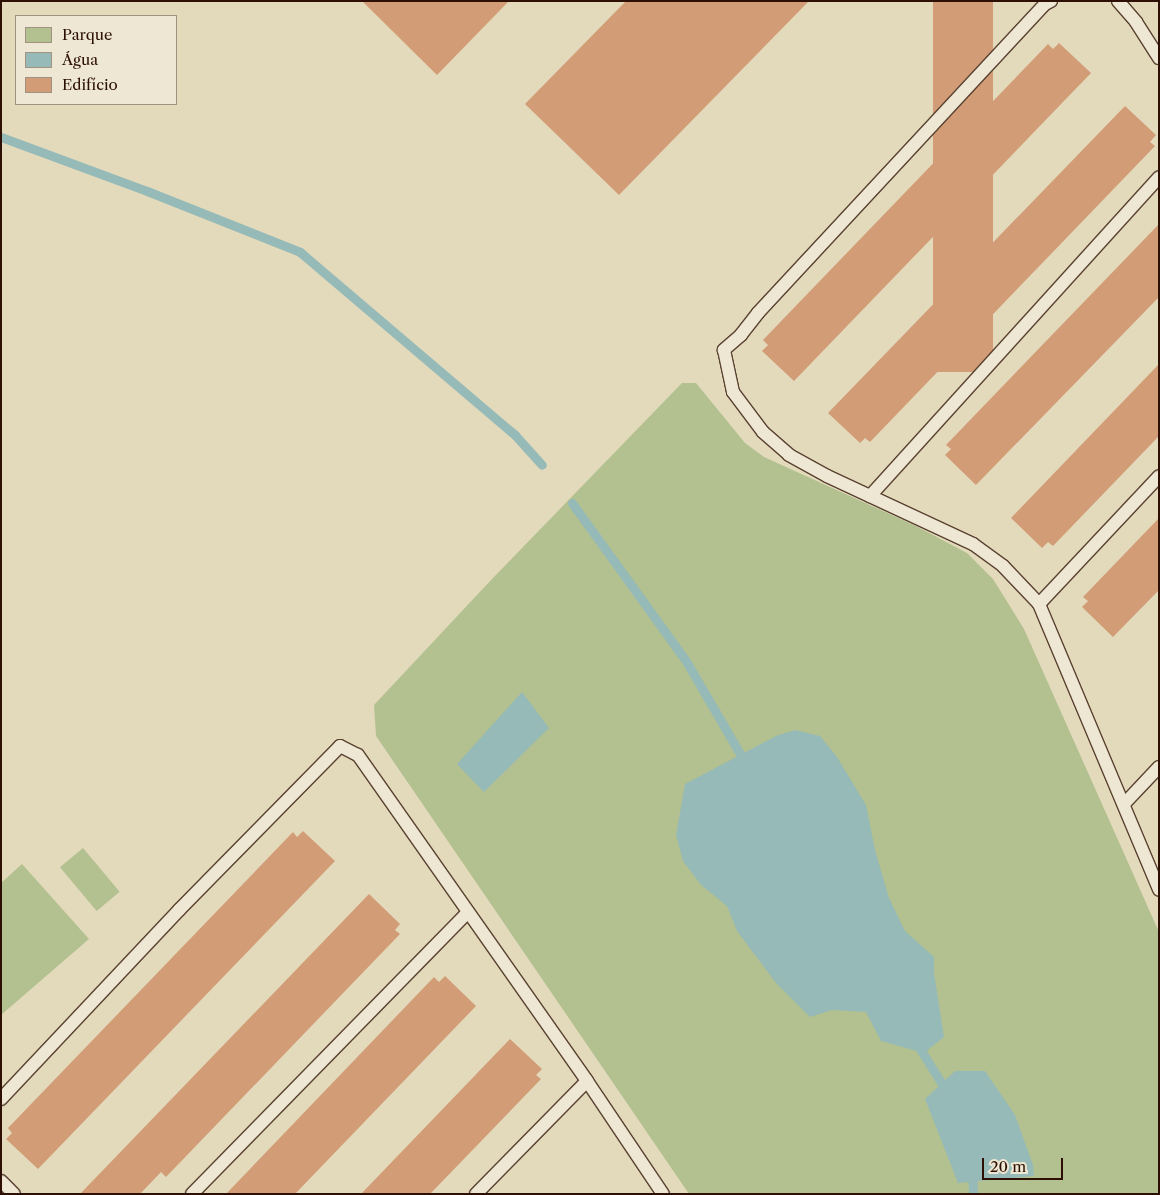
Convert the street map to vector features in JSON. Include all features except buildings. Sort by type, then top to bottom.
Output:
[{"type":"lane","points":[[1051,1],[1045,4],[758,313],[741,335],[724,350],[733,392],[763,432],[789,455],[870,496],[973,544],[1003,566],[1038,604],[1159,890]]},
{"type":"lane","points":[[1118,1],[1136,22],[1159,58]]},
{"type":"lane","points":[[870,496],[1159,177]]},
{"type":"lane","points":[[1038,604],[1159,476]]},
{"type":"lane","points":[[1,1099],[179,910],[340,746],[358,755],[467,914],[587,1081],[662,1194]]},
{"type":"lane","points":[[1124,804],[1159,768]]},
{"type":"lane","points":[[192,1194],[467,914]]},
{"type":"lane","points":[[476,1194],[587,1081]]},
{"type":"lane","points":[[1,1181],[14,1194]]},
{"type":"green space","points":[[682,383],[696,383],[745,443],[764,457],[916,526],[967,553],[993,579],[1024,629],[1159,932],[1159,1194],[689,1194],[376,736],[374,705],[492,579]]},
{"type":"green space","points":[[83,848],[120,892],[97,911],[60,867]]},
{"type":"green space","points":[[22,864],[89,939],[1,1015],[1,883]]},
{"type":"water","points":[[522,692],[549,728],[484,792],[457,764]]},
{"type":"water","points":[[795,730],[820,736],[837,757],[866,805],[875,850],[889,898],[905,931],[934,957],[934,973],[944,1037],[924,1053],[881,1041],[866,1012],[832,1010],[810,1017],[776,983],[737,931],[727,906],[701,885],[683,861],[676,835],[685,784],[776,736]]},
{"type":"water","points":[[955,1071],[985,1071],[1015,1115],[1033,1165],[1034,1176],[958,1183],[925,1099]]},
{"type":"waterway","points":[[1,137],[147,191],[300,252],[515,435],[542,465]]},
{"type":"waterway","points":[[572,503],[686,661],[746,764]]},
{"type":"waterway","points":[[917,1044],[947,1092]]},
{"type":"waterway","points":[[972,1172],[973,1194]]}]
